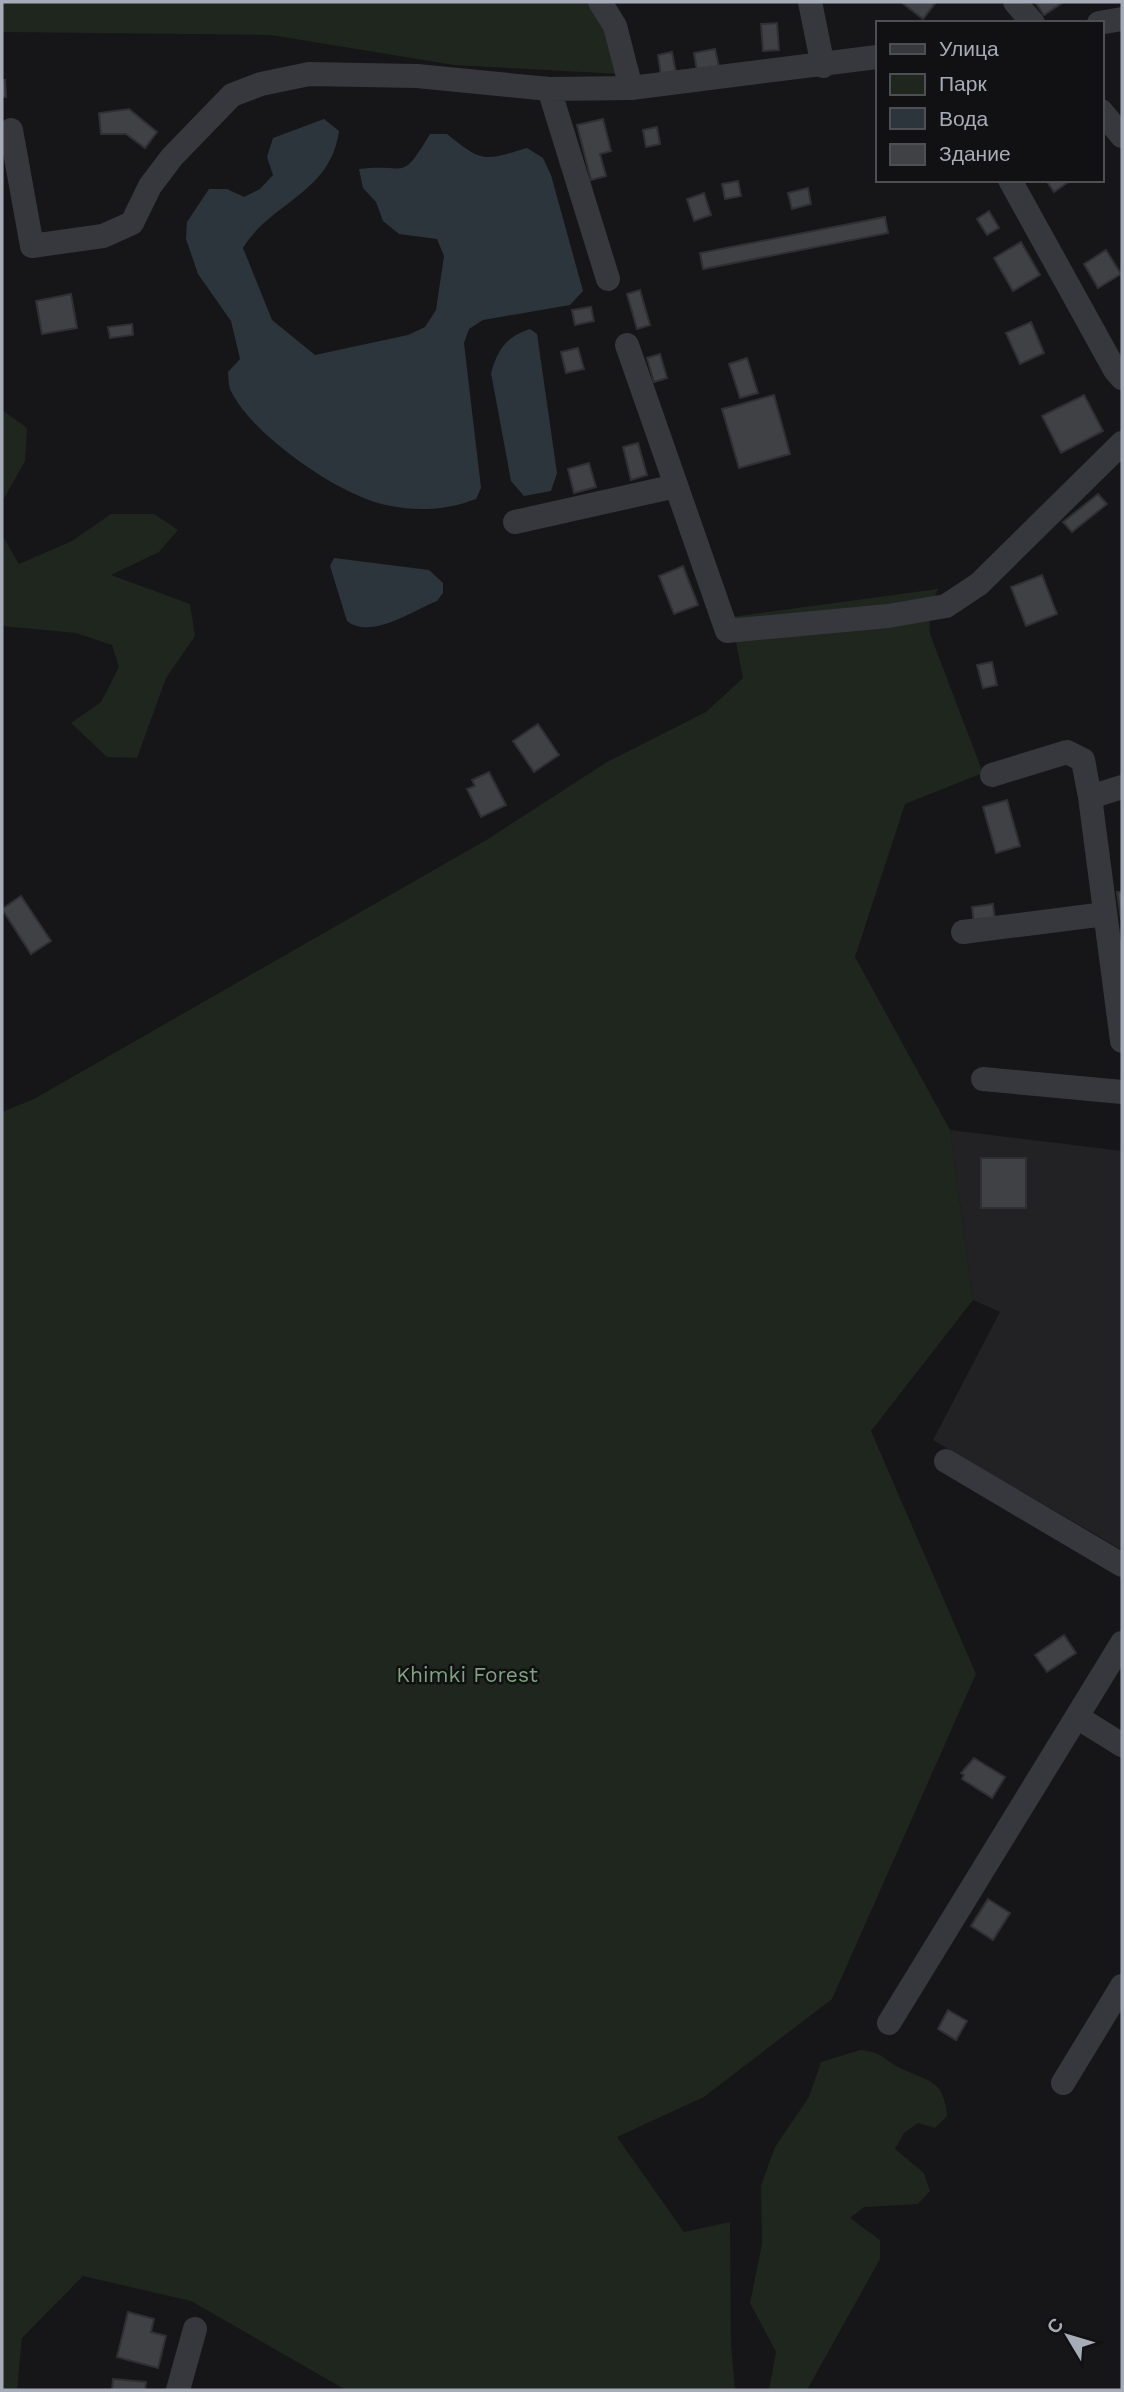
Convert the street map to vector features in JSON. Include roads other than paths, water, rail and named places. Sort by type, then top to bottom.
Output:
[{"type":"street","points":[[600,2],[615,26],[631,88]]},
{"type":"street","points":[[810,2],[823,66]]},
{"type":"street","points":[[1015,2],[1031,21]]},
{"type":"street","points":[[1103,22],[1122,19]]},
{"type":"street","points":[[11,130],[32,246],[103,236],[132,223],[150,186],[172,157],[232,95],[261,84],[309,74],[417,76],[549,89],[631,88],[823,66],[876,57]]},
{"type":"street","points":[[549,89],[608,279]]},
{"type":"street","points":[[1103,113],[1122,136]]},
{"type":"street","points":[[1011,182],[1108,358],[1122,378]]},
{"type":"street","points":[[627,345],[727,631],[888,616],[946,606],[979,584],[1122,443]]},
{"type":"street","points":[[515,522],[676,486]]},
{"type":"street","points":[[992,775],[1067,752],[1083,760],[1122,1041]]},
{"type":"street","points":[[1090,797],[1122,787]]},
{"type":"street","points":[[963,932],[1105,914]]},
{"type":"street","points":[[983,1079],[1122,1091]]},
{"type":"street","points":[[946,1461],[1122,1565]]},
{"type":"street","points":[[889,2023],[1122,1643]]},
{"type":"street","points":[[1077,1717],[1122,1745]]},
{"type":"street","points":[[1063,2083],[1122,1986]]},
{"type":"street","points":[[178,2390],[195,2329]]},
{"type":"water","points":[[324,119],[339,131],[333,152],[324,169],[298,196],[255,232],[243,248],[272,320],[315,355],[408,335],[425,327],[436,310],[444,256],[437,239],[399,234],[383,221],[376,202],[363,188],[359,169],[402,168],[413,160],[430,134],[447,134],[468,150],[484,157],[527,148],[543,158],[551,175],[583,291],[570,305],[483,320],[469,329],[464,343],[481,488],[476,499],[443,508],[420,509],[386,505],[345,489],[322,477],[278,445],[243,410],[229,386],[228,372],[240,359],[231,321],[198,274],[186,239],[187,222],[209,189],[227,189],[244,197],[260,189],[273,175],[267,157],[273,138]]},
{"type":"water","points":[[530,329],[537,334],[557,473],[551,491],[524,496],[511,481],[491,373],[504,345]]},
{"type":"water","points":[[334,558],[429,570],[443,583],[443,593],[437,601],[392,622],[379,626],[357,626],[347,621],[330,566]]},
{"type":"park label","name":"Khimki Forest","points":[[467,1674]]}]
